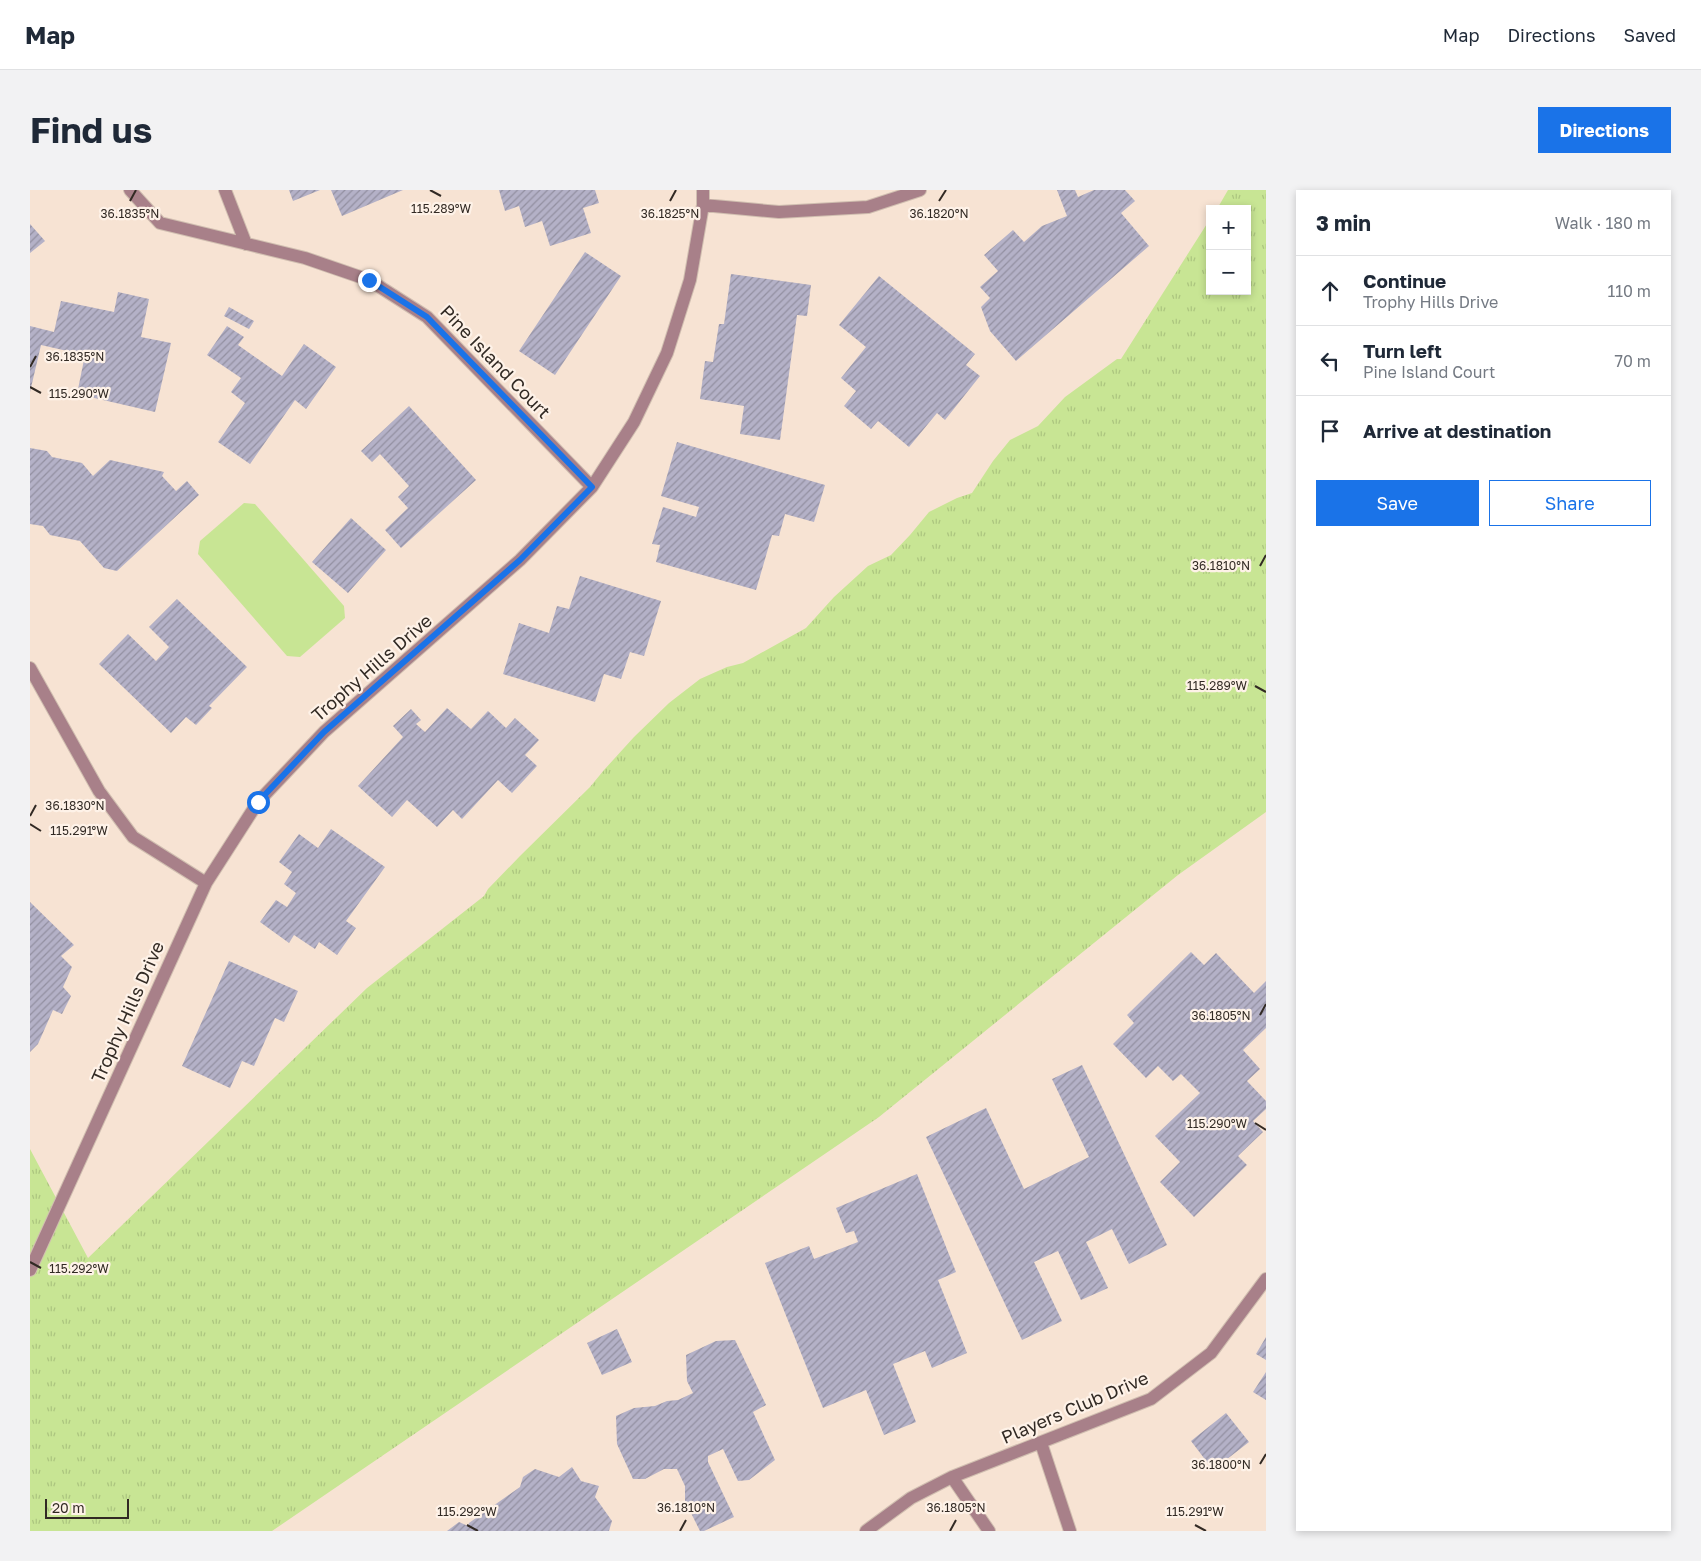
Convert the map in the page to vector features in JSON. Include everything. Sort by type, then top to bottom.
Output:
[{"type":"street","name":"Pine Island Court","points":[[130,190],[160,224],[305,258],[369,280],[427,317],[592,487]]},
{"type":"street","points":[[225,190],[246,244]]},
{"type":"street","name":"Trophy Hills Drive","points":[[30,1270],[206,883],[258,802],[324,732],[520,560],[592,487],[634,422],[667,353],[690,280],[703,204],[703,190]]},
{"type":"street","points":[[703,204],[779,212],[868,207],[920,190]]},
{"type":"street","points":[[30,668],[99,790],[133,837],[206,883]]},
{"type":"street","name":"Players Club Drive","points":[[866,1531],[911,1498],[952,1477],[1152,1399],[1211,1353],[1266,1279]]},
{"type":"street","points":[[1040,1443],[1070,1531]]},
{"type":"street","points":[[952,1477],[989,1531]]},
{"type":"green space","points":[[1228,190],[1266,190],[1266,812],[1178,875],[879,1117],[272,1531],[30,1531],[30,1149],[88,1258],[367,988],[484,896],[488,889],[590,787],[634,737],[669,703],[700,679],[727,667],[743,663],[806,628],[834,597],[868,566],[891,555],[929,512],[972,493],[993,461],[1010,440],[1038,426],[1065,397],[1117,359],[1121,359],[1206,225],[1206,295],[1251,295],[1251,205],[1219,205]]},
{"type":"green space","points":[[244,503],[255,504],[344,606],[345,618],[300,657],[287,656],[198,554],[200,541]]},
{"type":"building","points":[[289,190],[320,190],[293,201]]},
{"type":"building","points":[[331,190],[403,190],[342,216]]},
{"type":"building","points":[[499,190],[595,190],[599,203],[583,208],[591,233],[550,246],[542,221],[525,227],[519,206],[505,211]]},
{"type":"building","points":[[1057,190],[1075,190],[1078,197],[1094,190],[1125,190],[1135,201],[1121,213],[1149,246],[1016,361],[990,331],[981,307],[990,298],[980,287],[998,271],[984,255],[1013,230],[1024,242],[1042,226],[1067,216]]},
{"type":"building","points":[[30,224],[45,241],[30,253]]},
{"type":"building","points":[[585,252],[621,276],[555,375],[519,351]]},
{"type":"building","points":[[731,274],[811,285],[807,316],[797,315],[780,440],[740,434],[744,406],[700,399],[705,361],[713,362],[719,324],[724,324]]},
{"type":"building","points":[[879,276],[975,354],[966,365],[980,376],[945,420],[937,413],[909,447],[878,421],[871,429],[844,406],[856,391],[841,378],[866,347],[839,325]]},
{"type":"building","points":[[118,292],[149,299],[141,337],[171,343],[155,412],[77,394],[85,355],[41,345],[30,392],[30,326],[54,332],[61,301],[114,312]]},
{"type":"building","points":[[229,307],[254,321],[249,329],[224,316]]},
{"type":"building","points":[[227,326],[244,337],[238,345],[282,376],[304,344],[336,367],[306,409],[295,400],[250,464],[218,442],[245,403],[231,392],[241,378],[207,355]]},
{"type":"building","points":[[409,406],[476,480],[401,548],[385,530],[408,508],[398,497],[409,486],[380,454],[372,462],[361,451]]},
{"type":"building","points":[[677,442],[825,485],[814,522],[785,514],[779,536],[772,535],[756,590],[656,562],[660,545],[652,544],[663,507],[696,517],[699,507],[661,496]]},
{"type":"building","points":[[30,448],[47,451],[52,457],[82,463],[93,476],[110,460],[164,472],[162,476],[176,491],[187,481],[199,495],[117,571],[104,568],[80,541],[50,535],[43,526],[30,524]]},
{"type":"building","points":[[351,518],[386,550],[348,593],[312,562]]},
{"type":"building","points":[[580,576],[661,601],[644,656],[630,652],[621,679],[604,674],[595,702],[503,674],[519,623],[549,633],[557,606],[569,609]]},
{"type":"building","points":[[177,599],[247,667],[209,706],[212,708],[196,725],[186,717],[171,733],[99,664],[128,634],[156,661],[169,647],[149,627]]},
{"type":"building","points":[[447,708],[471,729],[488,711],[506,728],[515,718],[539,740],[525,755],[537,766],[512,793],[498,780],[462,819],[453,810],[437,827],[407,800],[392,817],[358,786],[403,737],[393,726],[411,709],[421,720],[416,724],[425,732]]},
{"type":"building","points":[[331,829],[385,867],[346,921],[356,928],[337,955],[319,942],[315,949],[294,935],[289,943],[260,922],[276,900],[287,907],[296,893],[284,884],[292,872],[279,862],[299,834],[318,848]]},
{"type":"building","points":[[30,902],[74,945],[61,956],[72,967],[63,987],[71,996],[62,1014],[53,1010],[38,1044],[30,1052]]},
{"type":"building","points":[[1191,952],[1204,965],[1216,953],[1254,993],[1266,981],[1266,1028],[1243,1050],[1260,1069],[1247,1081],[1266,1101],[1266,1109],[1253,1121],[1263,1132],[1238,1156],[1247,1165],[1194,1217],[1160,1182],[1180,1162],[1155,1136],[1200,1093],[1181,1074],[1173,1081],[1158,1066],[1146,1078],[1113,1044],[1134,1023],[1127,1015]]},
{"type":"building","points":[[229,961],[298,991],[284,1022],[275,1018],[254,1066],[242,1061],[230,1088],[182,1066]]},
{"type":"building","points":[[1082,1065],[1167,1245],[1129,1264],[1112,1229],[1086,1242],[1108,1288],[1081,1300],[1058,1251],[1034,1262],[1062,1321],[1022,1340],[926,1137],[986,1108],[1024,1189],[1089,1157],[1052,1079]]},
{"type":"building","points":[[917,1174],[956,1272],[938,1280],[967,1353],[932,1368],[925,1351],[893,1364],[916,1422],[884,1435],[866,1390],[823,1408],[765,1263],[809,1246],[814,1259],[858,1242],[854,1231],[846,1233],[836,1208]]},
{"type":"building","points":[[617,1329],[632,1362],[602,1375],[587,1343]]},
{"type":"building","points":[[1266,1337],[1266,1360],[1256,1354]]},
{"type":"building","points":[[735,1340],[766,1405],[753,1412],[775,1460],[749,1480],[738,1481],[723,1449],[708,1456],[708,1462],[734,1517],[704,1531],[700,1531],[685,1501],[685,1486],[677,1469],[664,1469],[645,1479],[633,1479],[617,1444],[616,1416],[634,1408],[655,1406],[667,1401],[678,1400],[693,1393],[687,1381],[686,1355],[716,1341]]},
{"type":"building","points":[[1266,1372],[1266,1400],[1253,1392]]},
{"type":"building","points":[[1226,1413],[1249,1442],[1213,1470],[1191,1441]]},
{"type":"building","points":[[572,1467],[581,1481],[599,1486],[595,1497],[612,1521],[609,1531],[447,1531],[459,1522],[468,1526],[469,1523],[520,1487],[523,1477],[535,1469],[559,1477]]},
{"type":"route","points":[[258,802],[324,732],[520,560],[592,487],[427,317],[369,280]]}]
